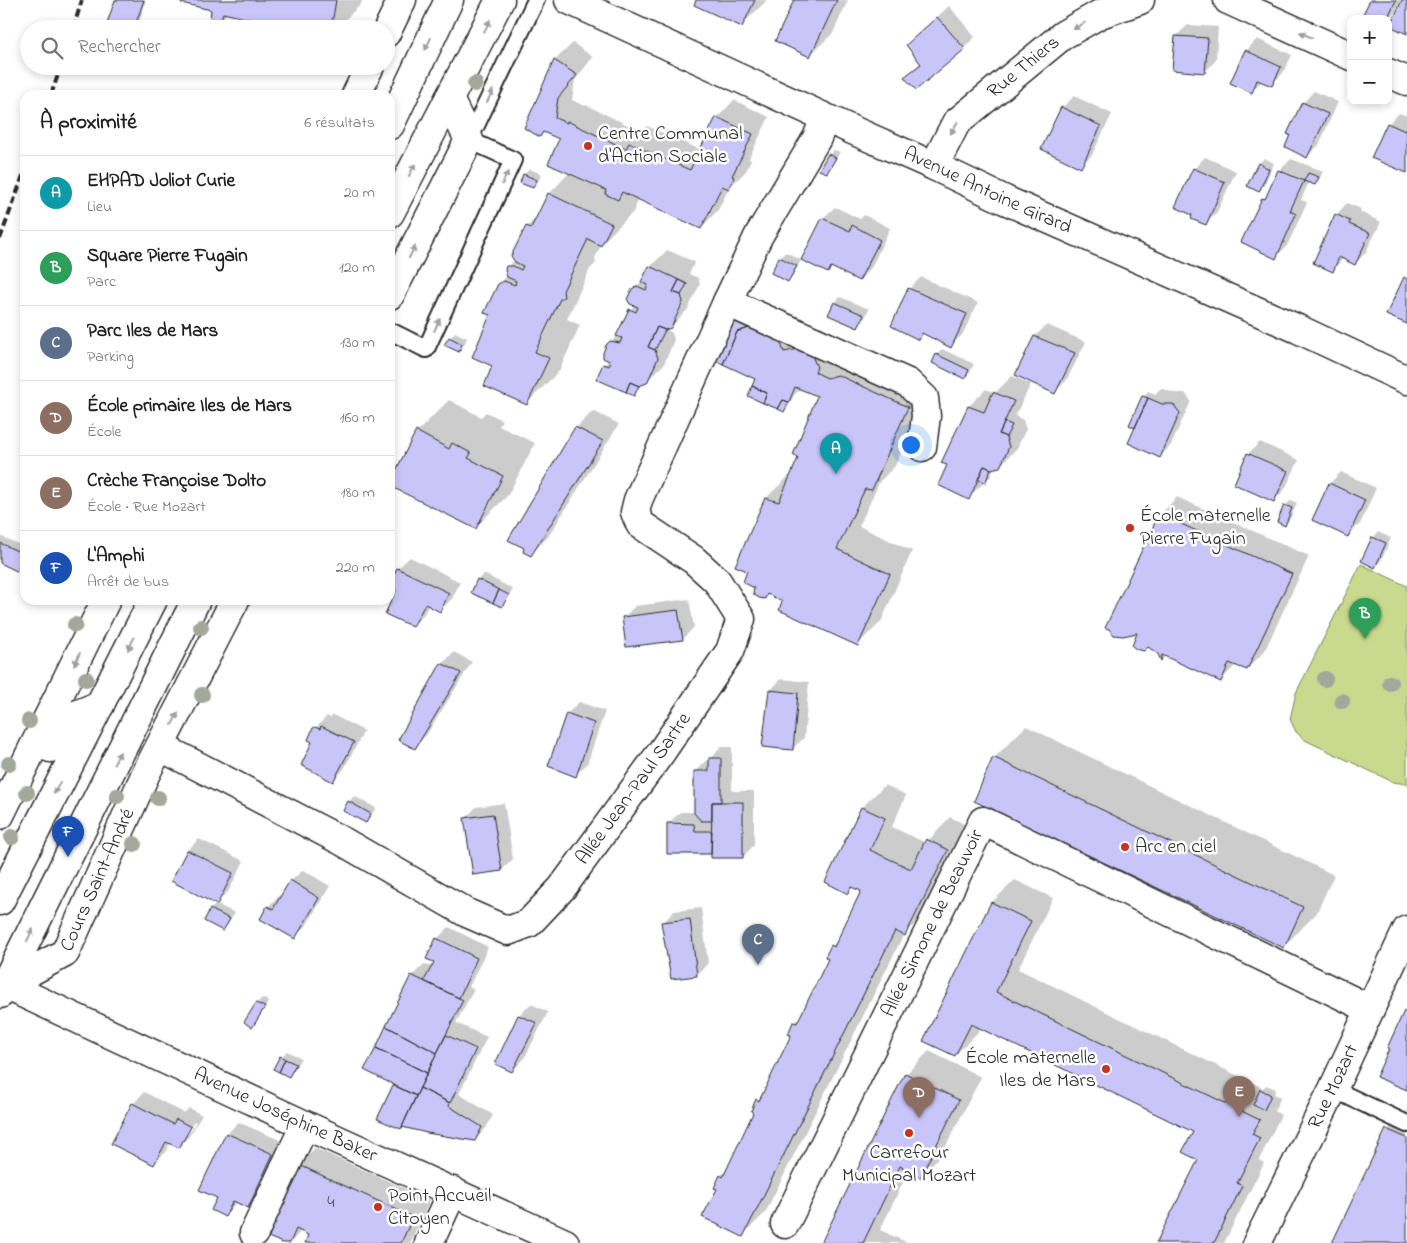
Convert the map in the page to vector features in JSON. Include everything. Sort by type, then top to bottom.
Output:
[{"type":"street","points":[[392,20],[402,0]]},
{"type":"street","points":[[395,113],[449,0]]},
{"type":"street","points":[[395,204],[500,0]]},
{"type":"street","name":"Avenue Antoine Girard","points":[[569,0],[1005,200],[1298,329],[1407,380]]},
{"type":"street","name":"Rue Thiers","points":[[934,166],[956,123],[1063,35],[1100,14],[1140,0]]},
{"type":"street","points":[[1228,0],[1347,54]]},
{"type":"street","points":[[358,90],[366,75]]},
{"type":"street","points":[[1392,75],[1407,81]]},
{"type":"street","points":[[395,285],[469,140],[449,98]]},
{"type":"street","points":[[825,118],[817,138],[759,235],[727,302],[908,383],[924,398],[926,416],[922,447]]},
{"type":"street","name":"Allée Jean-Paul Sartre","points":[[160,747],[342,841],[466,913],[508,931],[529,922],[562,888],[662,751],[730,651],[741,619],[717,582],[694,560],[640,524],[635,512],[638,500],[727,302]]},
{"type":"street","points":[[0,815],[104,605]]},
{"type":"street","points":[[0,901],[150,605]]},
{"type":"street","name":"Cours Saint-André","points":[[5,976],[194,605]]},
{"type":"street","name":"Cours Saint-André","points":[[5,976],[65,953],[146,773],[232,605]]},
{"type":"street","points":[[16,782],[41,765],[66,719],[100,705]]},
{"type":"street","name":"Cours Saint-André","points":[[102,788],[146,773]]},
{"type":"street","name":"Allée Simone de Beauvoir","points":[[785,1224],[983,821],[1370,1009]]},
{"type":"street","name":"Rue Mozart","points":[[1257,1243],[1333,1089],[1407,930]]},
{"type":"street","name":"Avenue Joséphine Baker","points":[[5,976],[305,1125],[565,1243]]},
{"type":"street","points":[[254,1233],[305,1125]]},
{"type":"street","points":[[430,1243],[453,1191]]},
{"type":"lane","points":[[395,334],[426,349],[513,160],[469,140],[536,0]]},
{"type":"lane","points":[[1333,1089],[1407,1124]]},
{"type":"green space","points":[[1361,564],[1407,586],[1407,784],[1393,782],[1305,740],[1296,732],[1290,719],[1296,693]]},
{"type":"building","points":[[115,0],[144,0],[137,20],[108,20]]},
{"type":"building","points":[[182,0],[336,0],[333,20],[254,20],[223,13],[221,20],[213,20],[210,19],[211,10],[181,3]]},
{"type":"building","points":[[696,0],[755,0],[742,27],[694,5]]},
{"type":"building","points":[[794,0],[837,0],[810,57],[775,41]]},
{"type":"building","points":[[1370,0],[1396,0],[1389,15],[1363,14]]},
{"type":"building","points":[[1402,0],[1407,0],[1407,34],[1392,27],[1392,22]]},
{"type":"building","points":[[937,17],[965,49],[916,90],[904,77],[921,64],[906,45]]},
{"type":"building","points":[[1175,36],[1208,38],[1205,73],[1172,70]]},
{"type":"building","points":[[1245,50],[1281,67],[1272,86],[1257,80],[1252,93],[1230,83]]},
{"type":"building","name":"Centre Communal d'Action Sociale","points":[[554,60],[577,75],[558,98],[555,118],[567,123],[567,121],[626,149],[629,143],[690,170],[716,117],[753,134],[732,176],[734,177],[729,189],[722,186],[701,229],[622,192],[618,200],[605,194],[606,190],[548,164],[559,139],[543,132],[540,137],[524,128]]},
{"type":"building","points":[[1302,102],[1328,114],[1307,158],[1285,147],[1290,135],[1287,134]]},
{"type":"building","points":[[1061,107],[1101,126],[1081,168],[1041,149]]},
{"type":"building","points":[[1387,123],[1405,131],[1407,127],[1407,173],[1371,158]]},
{"type":"building","points":[[828,154],[836,158],[827,173],[819,170]]},
{"type":"building","points":[[1258,163],[1269,169],[1259,192],[1247,186]]},
{"type":"building","points":[[1193,168],[1225,182],[1206,225],[1191,219],[1192,215],[1175,207]]},
{"type":"building","points":[[1278,170],[1304,181],[1290,211],[1296,214],[1276,259],[1241,242],[1262,198],[1265,199]]},
{"type":"building","points":[[1308,173],[1319,177],[1315,185],[1304,181]]},
{"type":"building","points":[[523,174],[537,180],[533,188],[520,183]]},
{"type":"building","points":[[548,193],[612,224],[601,246],[588,239],[563,291],[564,297],[560,299],[535,352],[549,358],[527,405],[484,386],[492,366],[472,357],[490,315],[484,313],[498,284],[504,281],[515,285],[516,281],[507,277],[506,266],[513,266],[521,270],[523,266],[515,262],[511,256],[526,226],[531,228]]},
{"type":"building","points":[[1335,214],[1350,221],[1349,224],[1370,233],[1355,265],[1339,257],[1333,272],[1313,263]]},
{"type":"building","points":[[822,218],[850,231],[852,225],[880,240],[859,281],[831,267],[828,273],[801,260]]},
{"type":"building","points":[[779,257],[797,266],[788,282],[771,273]]},
{"type":"building","points":[[649,266],[679,280],[673,292],[681,295],[683,302],[671,328],[665,330],[657,327],[648,347],[655,350],[658,358],[647,383],[639,386],[630,382],[626,392],[596,379],[603,364],[609,366],[611,362],[603,358],[606,345],[610,341],[620,343],[622,338],[616,336],[629,309],[636,312],[638,307],[630,304],[627,299],[632,289],[637,286],[646,290],[648,285],[641,282]]},
{"type":"building","points":[[1404,277],[1407,279],[1407,324],[1386,315]]},
{"type":"building","points":[[679,280],[687,284],[681,295],[673,292]]},
{"type":"building","points":[[908,288],[967,314],[951,348],[922,333],[919,340],[891,326]]},
{"type":"building","points":[[834,302],[864,315],[858,328],[828,315]]},
{"type":"building","points":[[731,320],[749,328],[737,332],[723,364],[713,360]]},
{"type":"building","points":[[657,327],[665,330],[655,350],[648,347]]},
{"type":"building","points":[[749,328],[780,341],[784,352],[798,349],[812,356],[817,367],[815,372],[827,378],[838,375],[908,407],[872,490],[865,489],[837,549],[890,574],[858,646],[779,610],[782,601],[767,594],[765,599],[759,598],[753,594],[754,588],[743,582],[747,571],[735,566],[765,498],[779,502],[798,458],[793,455],[817,396],[795,387],[789,402],[783,400],[778,409],[763,403],[767,393],[752,386],[755,379],[723,364],[737,332]]},
{"type":"building","points":[[1034,336],[1075,353],[1055,394],[1015,375]]},
{"type":"building","points":[[449,337],[462,344],[459,352],[444,345]]},
{"type":"building","points":[[936,354],[969,370],[965,379],[932,363]]},
{"type":"building","points":[[630,382],[639,386],[634,396],[626,392]]},
{"type":"building","points":[[752,386],[767,393],[763,403],[748,396]]},
{"type":"building","points":[[993,392],[1014,401],[999,434],[1006,437],[1009,447],[1000,467],[991,469],[984,466],[969,500],[938,485],[947,465],[941,463],[968,406],[984,412]]},
{"type":"building","points":[[1142,396],[1148,398],[1135,428],[1129,425]]},
{"type":"building","points":[[1148,398],[1162,404],[1173,404],[1180,413],[1160,458],[1128,443]]},
{"type":"building","points":[[783,400],[789,402],[784,412],[778,409]]},
{"type":"building","points":[[1005,422],[1012,425],[1006,437],[999,434]]},
{"type":"building","points":[[575,427],[603,441],[531,556],[523,552],[524,548],[508,540]]},
{"type":"building","points":[[416,431],[449,449],[452,443],[471,453],[468,458],[503,476],[476,529],[395,488],[395,472]]},
{"type":"building","points":[[1247,453],[1288,471],[1274,502],[1234,484]]},
{"type":"building","points":[[984,466],[991,469],[985,483],[978,479]]},
{"type":"building","points":[[1329,483],[1365,500],[1348,537],[1312,520]]},
{"type":"building","points":[[1284,505],[1292,508],[1285,526],[1277,522]]},
{"type":"building","points":[[1159,514],[1292,574],[1247,670],[1229,663],[1221,682],[1162,655],[1161,661],[1158,654],[1148,647],[1144,651],[1136,649],[1132,646],[1137,633],[1123,636],[1114,635],[1109,629],[1105,628]]},
{"type":"building","points":[[1372,537],[1386,543],[1375,568],[1361,561]]},
{"type":"building","points":[[0,543],[20,552],[20,573],[0,563]]},
{"type":"building","points":[[397,568],[449,593],[440,612],[425,604],[413,627],[385,614],[389,605],[395,605],[395,572]]},
{"type":"building","points":[[477,579],[499,590],[493,603],[471,593]]},
{"type":"building","points":[[499,590],[509,595],[502,607],[493,603]]},
{"type":"building","points":[[678,610],[683,640],[626,647],[622,617]]},
{"type":"building","points":[[441,663],[461,673],[415,749],[398,740]]},
{"type":"building","points":[[769,690],[798,693],[793,750],[762,747]]},
{"type":"building","points":[[566,713],[594,723],[576,777],[548,766]]},
{"type":"building","points":[[321,726],[354,742],[333,782],[301,765],[312,742],[308,740],[313,728],[320,729]]},
{"type":"building","name":"Arc en ciel","points":[[993,757],[1303,907],[1284,948],[974,801]]},
{"type":"building","points":[[709,758],[721,758],[721,802],[712,802],[712,821],[701,821],[694,813],[694,771],[709,771]]},
{"type":"building","points":[[348,801],[371,814],[366,823],[343,811]]},
{"type":"building","points":[[712,802],[743,802],[743,858],[711,858]]},
{"type":"building","points":[[861,807],[885,818],[870,850],[911,869],[926,839],[948,850],[905,936],[895,931],[743,1237],[702,1217],[717,1189],[714,1188],[720,1175],[723,1177],[753,1113],[751,1111],[756,1099],[759,1101],[791,1035],[788,1034],[793,1022],[797,1023],[828,959],[825,957],[831,945],[834,947],[861,891],[851,887],[848,894],[825,882]]},
{"type":"building","points":[[493,814],[502,871],[473,875],[464,818]]},
{"type":"building","points":[[667,823],[694,824],[695,831],[712,831],[711,854],[667,854]]},
{"type":"building","points":[[187,850],[233,873],[217,905],[171,881]]},
{"type":"building","points":[[290,880],[319,898],[295,939],[260,919],[267,906],[273,909]]},
{"type":"building","points":[[991,902],[1031,921],[996,992],[1260,1120],[1252,1134],[1260,1138],[1237,1183],[1242,1186],[1214,1243],[1156,1243],[1198,1160],[1182,1152],[1193,1132],[971,1024],[955,1056],[923,1041]]},
{"type":"building","points":[[210,909],[230,919],[223,931],[204,921]]},
{"type":"building","points":[[690,919],[697,976],[671,979],[661,922]]},
{"type":"building","points":[[436,938],[477,958],[459,998],[424,981],[434,962],[426,959]]},
{"type":"building","points":[[411,975],[463,1000],[437,1053],[386,1026]]},
{"type":"building","points":[[256,1003],[265,1007],[252,1028],[244,1022]]},
{"type":"building","points":[[1404,1011],[1407,1012],[1407,1090],[1376,1077]]},
{"type":"building","points":[[518,1015],[537,1023],[512,1072],[495,1064]]},
{"type":"building","points":[[386,1026],[437,1053],[427,1073],[376,1048]]},
{"type":"building","points":[[446,1035],[476,1049],[450,1103],[420,1088]]},
{"type":"building","points":[[376,1048],[427,1073],[416,1096],[364,1070]]},
{"type":"building","points":[[280,1056],[285,1059],[279,1072],[273,1069]]},
{"type":"building","points":[[285,1059],[296,1064],[289,1077],[279,1072]]},
{"type":"building","name":"Carrefour Municipal Mozart","points":[[905,1073],[959,1100],[920,1178],[900,1166],[863,1243],[821,1243]]},
{"type":"building","points":[[393,1085],[416,1096],[401,1129],[377,1119]]},
{"type":"building","points":[[420,1088],[450,1103],[449,1106],[482,1127],[475,1141],[402,1127]]},
{"type":"building","points":[[1260,1089],[1271,1095],[1264,1110],[1253,1105]]},
{"type":"building","points":[[132,1103],[173,1124],[176,1119],[191,1127],[179,1148],[166,1142],[154,1165],[111,1144]]},
{"type":"building","points":[[1386,1129],[1407,1138],[1407,1243],[1332,1243]]},
{"type":"building","points":[[226,1133],[273,1154],[248,1208],[233,1201],[225,1217],[211,1210],[217,1198],[199,1190]]},
{"type":"building","points":[[297,1164],[413,1217],[401,1243],[305,1243],[308,1235],[296,1229],[290,1243],[282,1243],[264,1235]]},
{"type":"railway","points":[[76,20],[82,0]]},
{"type":"railway","points":[[53,90],[58,75]]},
{"type":"railway","points":[[0,239],[20,184]]},
{"type":"place","name":"Centre Communal d'Action Sociale","points":[[588,146]]},
{"type":"place","name":"EHPAD Joliot Curie","points":[[836,474]]},
{"type":"place","name":"École maternelle Pierre Fugain","points":[[1130,528]]},
{"type":"place","name":"Square Pierre Fugain","points":[[1365,639]]},
{"type":"place","name":"Arc en ciel","points":[[1125,847]]},
{"type":"place","name":"L'Amphi","points":[[68,857]]},
{"type":"place","name":"Parc Iles de Mars","points":[[758,965]]},
{"type":"place","name":"École maternelle Iles de Mars","points":[[1106,1069]]},
{"type":"place","name":"Crèche Françoise Dolto","points":[[1239,1117]]},
{"type":"place","name":"École primaire Iles de Mars","points":[[919,1118]]},
{"type":"place","name":"Carrefour Municipal Mozart","points":[[909,1133]]},
{"type":"place","name":"Point Accueil Citoyen","points":[[378,1207]]}]
